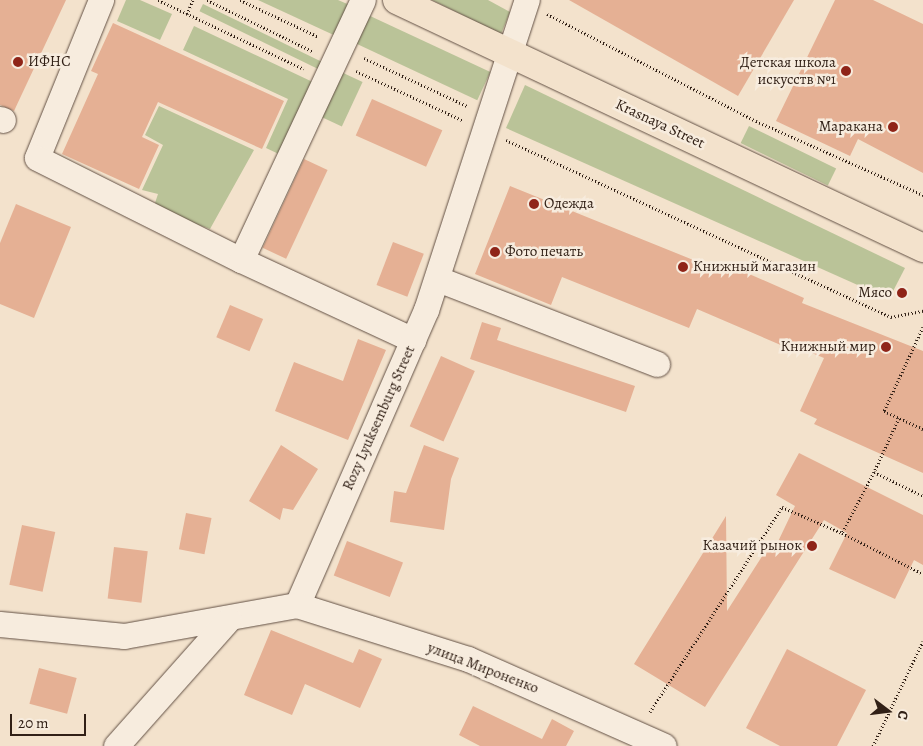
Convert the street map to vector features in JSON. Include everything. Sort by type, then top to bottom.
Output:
[{"type":"main road","name":"Krasnaya Street","points":[[397,0],[923,248]]},
{"type":"street","points":[[101,0],[38,158],[241,260],[413,340]]},
{"type":"street","points":[[241,260],[363,0]]},
{"type":"street","name":"Rozy Lyuksemburg Street","points":[[297,605],[438,279],[466,148],[483,129],[507,52],[526,2]]},
{"type":"street","points":[[438,279],[657,364]]},
{"type":"street","points":[[0,624],[124,636],[228,620],[297,605]]},
{"type":"street","name":"улица Мироненко","points":[[297,605],[468,659],[637,731],[664,746]]},
{"type":"street","points":[[116,746],[228,620]]},
{"type":"path","points":[[158,0],[327,79]]},
{"type":"path","points":[[187,14],[193,0]]},
{"type":"path","points":[[526,2],[756,121],[923,195]]},
{"type":"path","points":[[483,129],[892,317],[923,311]]},
{"type":"path","points":[[923,327],[884,411],[923,429]]},
{"type":"path","points":[[842,533],[874,472],[899,418]]},
{"type":"path","points":[[874,472],[923,496]]},
{"type":"path","points":[[637,731],[782,507],[842,533],[923,574]]},
{"type":"path","points":[[873,746],[923,642]]},
{"type":"green space","points":[[126,0],[140,0],[172,14],[160,40],[117,21]]},
{"type":"green space","points":[[258,0],[338,0],[352,6],[338,37]]},
{"type":"green space","points":[[432,0],[488,0],[510,12],[501,34]]},
{"type":"green space","points":[[203,4],[322,62],[318,69],[199,11]]},
{"type":"green space","points":[[368,15],[490,72],[477,100],[355,43]]},
{"type":"green space","points":[[194,26],[317,84],[283,156],[266,148],[288,99],[183,50]]},
{"type":"green space","points":[[339,71],[363,82],[342,126],[318,115]]},
{"type":"green space","points":[[525,85],[905,268],[889,299],[506,128]]},
{"type":"green space","points":[[159,106],[254,150],[210,229],[153,209],[158,194],[142,190],[163,145],[145,135]]},
{"type":"green space","points":[[749,126],[836,169],[828,186],[741,143]]},
{"type":"building","name":"ИФНС","points":[[0,0],[66,0],[14,111],[0,105]]},
{"type":"building","points":[[569,0],[794,0],[738,96]]},
{"type":"building","name":"Детская школа искусств №1","points":[[835,0],[873,0],[923,24],[923,173],[858,139],[850,156],[776,121]]},
{"type":"building","points":[[113,23],[284,101],[262,149],[158,102],[142,137],[159,145],[139,189],[62,154],[98,74],[91,71]]},
{"type":"building","points":[[372,99],[442,130],[426,167],[356,136]]},
{"type":"building","points":[[304,159],[328,170],[286,259],[263,248]]},
{"type":"building","points":[[510,186],[728,274],[731,266],[804,298],[802,303],[923,351],[923,473],[814,424],[817,419],[800,411],[824,358],[785,342],[783,346],[697,309],[689,328],[562,277],[551,305],[475,274]]},
{"type":"building","points":[[16,204],[71,227],[34,318],[0,304],[0,243]]},
{"type":"building","points":[[393,242],[424,254],[407,297],[377,285]]},
{"type":"building","points":[[230,305],[263,319],[249,351],[216,337]]},
{"type":"building","points":[[482,322],[501,328],[497,340],[635,386],[626,412],[470,359]]},
{"type":"building","points":[[358,339],[386,350],[348,440],[275,411],[294,362],[343,381]]},
{"type":"building","points":[[441,356],[475,371],[443,441],[410,426]]},
{"type":"building","points":[[281,445],[318,469],[293,510],[283,508],[280,520],[249,501]]},
{"type":"building","points":[[424,445],[459,458],[451,479],[444,530],[390,522],[394,491],[406,493]]},
{"type":"building","points":[[799,453],[923,515],[923,565],[914,560],[895,599],[829,569],[847,533],[824,520],[705,707],[634,664],[726,516],[727,611],[768,547],[774,550],[795,506],[776,495]]},
{"type":"building","points":[[186,513],[212,518],[204,554],[179,549]]},
{"type":"building","points":[[22,525],[55,532],[43,592],[9,585]]},
{"type":"building","points":[[347,541],[403,563],[390,597],[334,576]]},
{"type":"building","points":[[114,547],[148,551],[141,603],[108,599]]},
{"type":"building","points":[[271,630],[353,663],[359,649],[382,659],[360,708],[305,684],[292,715],[244,695]]},
{"type":"building","points":[[787,649],[866,690],[837,746],[780,746],[746,728]]},
{"type":"building","points":[[39,668],[77,678],[67,714],[29,704]]},
{"type":"building","points":[[473,706],[542,739],[552,719],[574,731],[566,746],[480,746],[459,735]]},
{"type":"place","name":"ИФНС","points":[[18,62]]},
{"type":"place","name":"Детская школа искусств №1","points":[[846,71]]},
{"type":"place","name":"Маракана","points":[[893,127]]},
{"type":"place","name":"Одежда","points":[[534,204]]},
{"type":"place","name":"Фото печать","points":[[495,252]]},
{"type":"place","name":"Книжный магазин","points":[[683,267]]},
{"type":"place","name":"Мясо","points":[[902,293]]},
{"type":"place","name":"Книжный мир","points":[[886,347]]},
{"type":"place","name":"Казачий рынок","points":[[812,546]]}]
